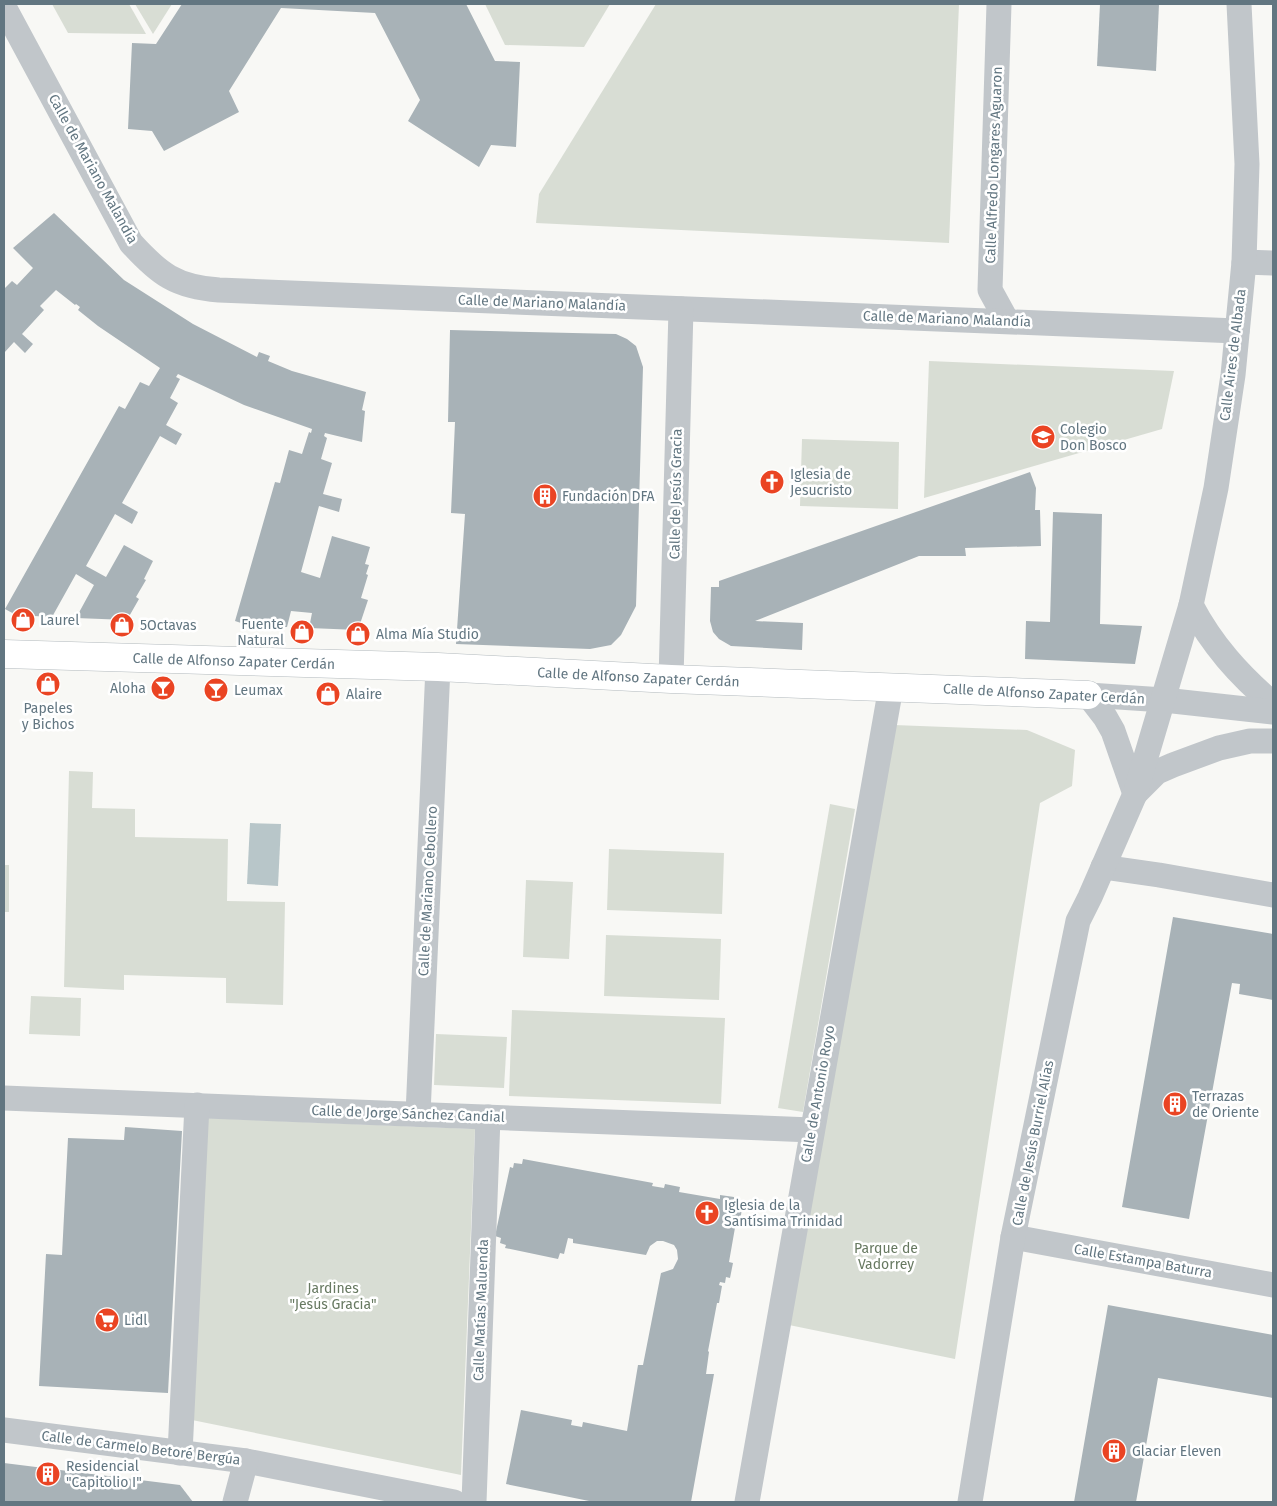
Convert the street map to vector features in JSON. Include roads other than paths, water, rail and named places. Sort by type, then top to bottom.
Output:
[{"type":"street","name":"Calle Alfredo Longares Aguaron","points":[[999,4],[990,290],[1007,321]]},
{"type":"street","name":"Calle Aires de Albada","points":[[1135,794],[1191,605],[1216,488],[1233,375],[1244,262],[1247,164],[1239,4]]},
{"type":"street","name":"Calle de Mariano Malandía","points":[[4,7],[131,243],[164,275],[182,284],[201,289],[1237,331]]},
{"type":"street","points":[[1244,262],[1273,263]]},
{"type":"street","name":"Calle de Jesús Gracia","points":[[671,679],[681,309]]},
{"type":"street","points":[[1191,605],[1201,624],[1236,671],[1273,704]]},
{"type":"street","name":"Calle de Alfonso Zapater Cerdán","points":[[4,654],[438,667],[671,679],[1088,695],[1164,700],[1273,712]]},
{"type":"street","name":"Calle de Mariano Cebollero","points":[[418,1114],[438,667]]},
{"type":"street","name":"Calle de Antonio Royo","points":[[748,1502],[891,686]]},
{"type":"street","points":[[1088,695],[1113,731],[1135,794],[1157,772],[1173,765],[1220,748],[1250,741],[1273,741]]},
{"type":"street","name":"Calle de Jesús Burriel Alías","points":[[970,1502],[1013,1237],[1078,921],[1135,794]]},
{"type":"street","points":[[1103,867],[1273,895]]},
{"type":"street","name":"Calle de Jorge Sánchez Candial","points":[[4,1098],[812,1130]]},
{"type":"street","points":[[180,1453],[197,1105]]},
{"type":"street","name":"Calle Matías Maluenda","points":[[474,1502],[488,1117]]},
{"type":"street","name":"Calle Estampa Baturra","points":[[1013,1237],[1273,1285]]},
{"type":"street","name":"Calle de Carmelo Betoré Bergúa","points":[[4,1430],[246,1461],[454,1502]]},
{"type":"street","points":[[234,1502],[246,1461]]},
{"type":"place","name":"Colegio Don Bosco","points":[[1043,437]]},
{"type":"place","name":"Iglesia de Jesucristo","points":[[772,482]]},
{"type":"place","name":"Fundación DFA","points":[[545,496]]},
{"type":"place","name":"Laurel","points":[[23,620]]},
{"type":"place","name":"5Octavas","points":[[122,625]]},
{"type":"place","name":"Fuente Natural","points":[[302,632]]},
{"type":"place","name":"Alma Mía Studio","points":[[358,634]]},
{"type":"place","name":"Papeles y Bichos","points":[[48,684]]},
{"type":"place","name":"Aloha","points":[[163,688]]},
{"type":"place","name":"Leumax","points":[[216,690]]},
{"type":"place","name":"Alaire","points":[[328,694]]},
{"type":"place","name":"Terrazas de Oriente","points":[[1175,1104]]},
{"type":"place","name":"Iglesia de la Santísima Trinidad","points":[[707,1213]]},
{"type":"place","name":"Lidl","points":[[107,1320]]},
{"type":"place","name":"Glaciar Eleven","points":[[1114,1451]]},
{"type":"place","name":"Residencial \"Capitolio I\"","points":[[48,1474]]},
{"type":"park label","name":"Parque de Vadorrey","points":[[886,1256]]},
{"type":"park label","name":"Jardines \"Jesús Gracia\"","points":[[333,1296]]}]
